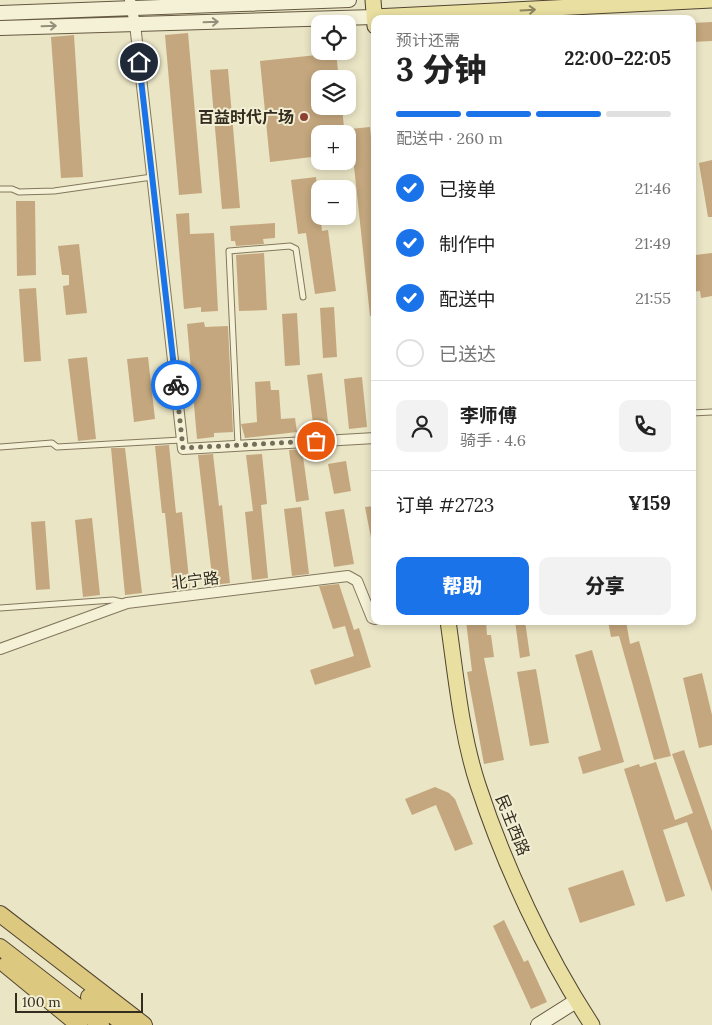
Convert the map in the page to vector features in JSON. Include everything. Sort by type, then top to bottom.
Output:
[{"type":"highway","points":[[0,914],[144,1025]]},
{"type":"highway","points":[[0,926],[125,1025]]},
{"type":"highway","points":[[0,947],[101,1025]]},
{"type":"highway","points":[[0,961],[79,1025]]},
{"type":"main road","points":[[0,13],[131,4],[349,0]]},
{"type":"main road","points":[[373,0],[374,15]]},
{"type":"main road","points":[[469,15],[712,0]]},
{"type":"main road","points":[[0,28],[371,21]]},
{"type":"main road","name":"民主西路","points":[[449,625],[460,706],[478,784],[539,931],[576,1001],[592,1025]]},
{"type":"main road","points":[[538,1025],[576,1001]]},
{"type":"street","points":[[131,4],[135,24],[183,448],[371,438]]},
{"type":"street","name":"北宁路","points":[[0,649],[127,603],[348,576],[357,581],[371,616]]},
{"type":"lane","points":[[0,189],[12,189],[19,192],[54,191],[152,176]]},
{"type":"lane","points":[[238,445],[228,251],[290,246],[296,249],[303,297]]},
{"type":"lane","points":[[696,413],[712,412]]},
{"type":"lane","points":[[0,446],[52,443],[57,447],[182,440]]},
{"type":"lane","points":[[0,608],[113,600],[127,603]]},
{"type":"building","points":[[712,22],[712,41],[696,42],[696,23]]},
{"type":"building","points":[[188,33],[202,193],[179,195],[165,35]]},
{"type":"building","points":[[74,35],[83,177],[61,178],[51,37]]},
{"type":"building","name":"百益时代广场","points":[[311,56],[311,60],[337,60],[338,70],[311,70],[311,115],[343,115],[344,125],[311,125],[311,157],[270,162],[260,61]]},
{"type":"building","points":[[228,69],[240,208],[222,209],[210,70]]},
{"type":"building","points":[[370,127],[371,316],[370,316],[355,180],[356,128]]},
{"type":"building","points":[[712,160],[712,217],[708,217],[699,163]]},
{"type":"building","points":[[316,177],[316,180],[311,180],[311,225],[321,225],[322,231],[328,230],[336,291],[315,294],[306,233],[298,234],[291,180]]},
{"type":"building","points":[[16,201],[35,201],[36,275],[17,276]]},
{"type":"building","points":[[189,213],[190,234],[214,233],[218,311],[201,312],[201,307],[184,309],[176,214]]},
{"type":"building","points":[[275,223],[275,238],[263,239],[264,244],[236,246],[235,241],[231,241],[230,226]]},
{"type":"building","points":[[79,244],[87,313],[66,315],[63,286],[69,285],[69,275],[62,275],[58,246]]},
{"type":"building","points":[[264,253],[267,310],[239,311],[236,255]]},
{"type":"building","points":[[712,253],[712,296],[701,298],[700,291],[696,292],[696,255]]},
{"type":"building","points":[[36,288],[41,361],[24,362],[19,289]]},
{"type":"building","points":[[334,307],[337,357],[323,358],[320,308]]},
{"type":"building","points":[[297,313],[300,365],[285,366],[282,314]]},
{"type":"building","points":[[204,322],[205,327],[228,326],[233,432],[214,433],[214,437],[197,439],[187,324]]},
{"type":"building","points":[[87,357],[96,439],[78,441],[68,359]]},
{"type":"building","points":[[148,357],[155,419],[134,422],[127,359]]},
{"type":"building","points":[[322,373],[329,430],[314,432],[307,375]]},
{"type":"building","points":[[362,377],[367,427],[349,429],[344,379]]},
{"type":"building","points":[[270,381],[271,390],[279,390],[281,419],[295,418],[297,432],[245,438],[241,424],[257,422],[255,382]]},
{"type":"building","points":[[169,445],[176,513],[182,512],[190,588],[173,590],[165,513],[162,513],[155,446]]},
{"type":"building","points":[[111,448],[125,448],[142,593],[125,595]]},
{"type":"building","points":[[302,449],[309,500],[296,502],[289,450]]},
{"type":"building","points":[[213,454],[219,506],[222,505],[230,583],[213,585],[198,455]]},
{"type":"building","points":[[262,454],[267,504],[261,505],[268,578],[252,580],[245,512],[253,511],[246,455]]},
{"type":"building","points":[[346,461],[351,491],[334,494],[328,464]]},
{"type":"building","points":[[371,506],[371,538],[365,507]]},
{"type":"building","points":[[301,507],[309,574],[292,576],[284,509]]},
{"type":"building","points":[[344,509],[354,564],[334,567],[325,512]]},
{"type":"building","points":[[92,518],[100,595],[83,597],[75,520]]},
{"type":"building","points":[[45,521],[50,589],[36,590],[31,522]]},
{"type":"building","points":[[339,584],[354,630],[359,628],[371,667],[315,685],[310,670],[354,656],[345,626],[333,629],[319,586]]},
{"type":"building","points":[[466,625],[486,625],[487,635],[491,635],[494,657],[484,658],[504,760],[484,764],[467,672],[472,671]]},
{"type":"building","points":[[516,625],[526,625],[530,656],[520,658]]},
{"type":"building","points":[[609,625],[627,625],[630,644],[639,641],[671,756],[654,760],[619,636],[611,637]]},
{"type":"building","points":[[592,650],[624,762],[583,774],[578,757],[601,750],[575,655]]},
{"type":"building","points":[[536,669],[549,743],[530,746],[517,672]]},
{"type":"building","points":[[702,673],[712,715],[712,745],[699,748],[683,678]]},
{"type":"building","points":[[684,750],[712,831],[712,892],[687,822],[663,830],[685,896],[666,902],[624,769],[639,764],[640,767],[656,762],[675,820],[693,813],[672,754]]},
{"type":"building","points":[[435,787],[449,793],[455,799],[473,844],[455,851],[436,805],[412,815],[405,799]]},
{"type":"building","points":[[623,870],[635,905],[580,923],[568,888]]},
{"type":"building","points":[[504,920],[524,962],[528,960],[547,1002],[531,1009],[493,926]]},
{"type":"way so far","points":[[176,385],[183,448],[316,441]]},
{"type":"place","name":"百益时代广场","points":[[304,117]]},
{"type":"route","points":[[139,62],[176,385]]}]
